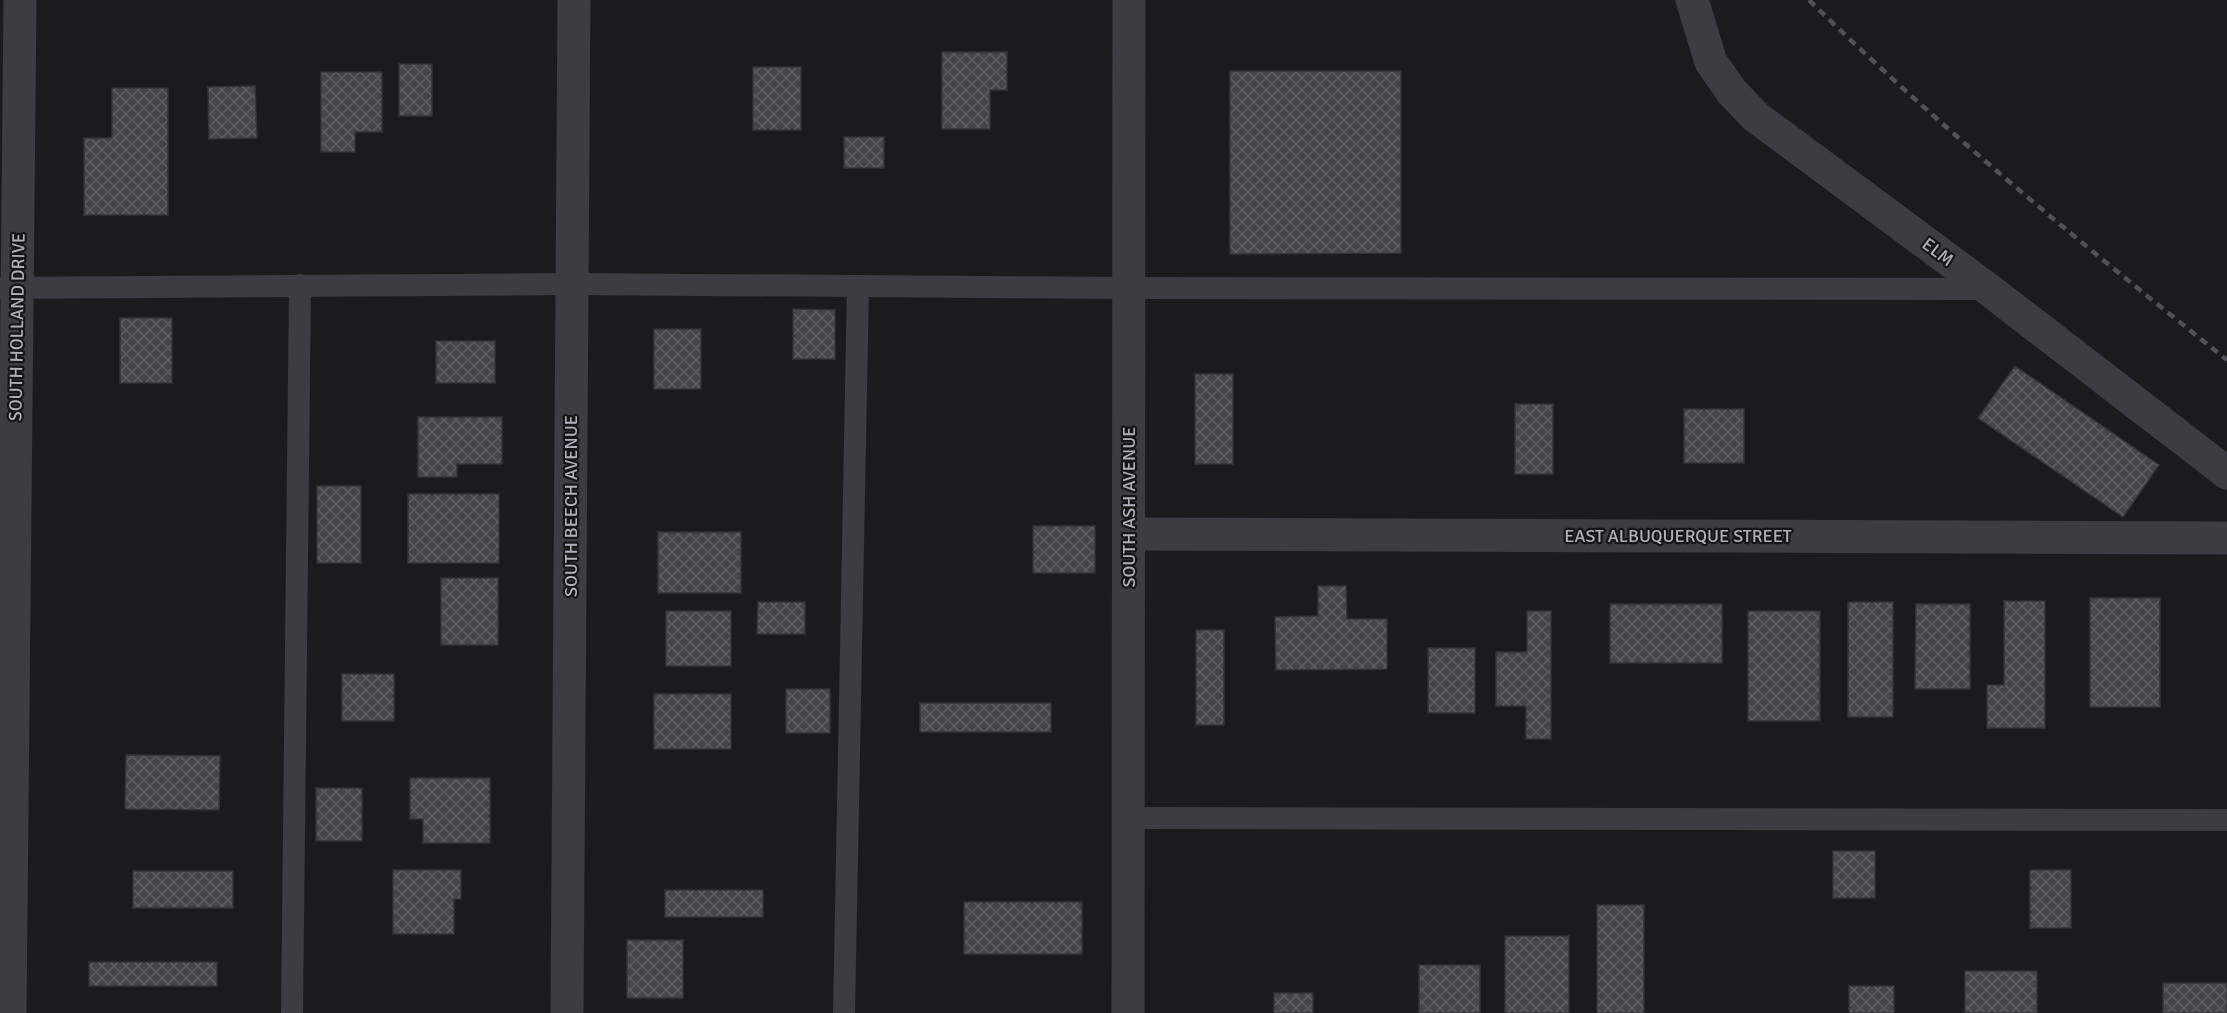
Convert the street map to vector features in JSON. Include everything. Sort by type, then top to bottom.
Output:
[{"type":"street","name":"SOUTH HOLLAND DRIVE","points":[[10,1013],[9,288],[20,0]]},
{"type":"street","name":"SOUTH BEECH AVENUE","points":[[567,1013],[574,0]]},
{"type":"street","name":"SOUTH ASH AVENUE","points":[[1128,1013],[1129,0]]},
{"type":"street","name":"ELM","points":[[1692,0],[1711,62],[1732,92],[1756,117],[1988,289],[2227,473]]},
{"type":"street","name":"EAST ALBUQUERQUE STREET","points":[[1129,534],[2227,538]]},
{"type":"lane","points":[[9,288],[572,284],[1129,288],[1988,289]]},
{"type":"lane","points":[[292,1013],[300,285]]},
{"type":"lane","points":[[844,1013],[858,286]]},
{"type":"lane","points":[[1128,818],[2227,820]]},
{"type":"building","points":[[942,52],[1007,52],[1007,90],[990,90],[990,129],[942,129]]},
{"type":"building","points":[[399,64],[432,64],[432,116],[399,116]]},
{"type":"building","points":[[753,67],[801,67],[801,130],[753,130]]},
{"type":"building","points":[[1230,71],[1401,71],[1401,253],[1230,254]]},
{"type":"building","points":[[321,72],[382,72],[382,132],[355,132],[355,152],[321,152]]},
{"type":"building","points":[[255,86],[257,138],[209,139],[208,87]]},
{"type":"building","points":[[112,88],[168,88],[168,215],[84,215],[84,138],[112,138]]},
{"type":"building","points":[[844,137],[884,137],[884,168],[844,168]]},
{"type":"building","points":[[793,309],[835,310],[835,359],[793,359]]},
{"type":"building","points":[[120,318],[172,318],[172,383],[120,383]]},
{"type":"building","points":[[654,329],[701,329],[701,389],[654,389]]},
{"type":"building","points":[[436,341],[495,341],[495,383],[436,383]]},
{"type":"building","points":[[2015,366],[2159,465],[2123,517],[1978,418]]},
{"type":"building","points":[[1195,374],[1233,374],[1233,464],[1195,464]]},
{"type":"building","points":[[1515,404],[1553,404],[1553,474],[1515,474]]},
{"type":"building","points":[[1684,409],[1744,409],[1744,463],[1684,463]]},
{"type":"building","points":[[418,417],[502,417],[502,464],[457,464],[457,477],[418,477]]},
{"type":"building","points":[[317,486],[361,486],[361,563],[317,563]]},
{"type":"building","points":[[408,494],[499,494],[499,563],[408,563]]},
{"type":"building","points":[[1033,526],[1095,526],[1095,573],[1033,573]]},
{"type":"building","points":[[658,532],[741,532],[741,593],[658,593]]},
{"type":"building","points":[[441,578],[498,578],[498,645],[441,645]]},
{"type":"building","points":[[1318,586],[1346,586],[1347,619],[1387,619],[1387,669],[1276,670],[1275,617],[1318,616]]},
{"type":"building","points":[[2090,598],[2160,598],[2160,707],[2090,707]]},
{"type":"building","points":[[2004,601],[2045,601],[2045,728],[1987,728],[1987,685],[2004,685]]},
{"type":"building","points":[[758,602],[805,602],[805,634],[757,634]]},
{"type":"building","points":[[1848,602],[1893,602],[1893,717],[1848,717]]},
{"type":"building","points":[[1610,604],[1722,604],[1722,663],[1610,663]]},
{"type":"building","points":[[1916,604],[1970,604],[1970,689],[1915,689]]},
{"type":"building","points":[[666,611],[731,611],[731,666],[666,666]]},
{"type":"building","points":[[1527,611],[1551,611],[1551,739],[1526,739],[1526,706],[1496,706],[1496,652],[1527,652]]},
{"type":"building","points":[[1748,611],[1820,611],[1820,721],[1748,721]]},
{"type":"building","points":[[1196,630],[1224,630],[1224,725],[1196,725]]},
{"type":"building","points":[[1428,648],[1475,648],[1475,713],[1428,713]]},
{"type":"building","points":[[342,674],[394,674],[394,721],[342,721]]},
{"type":"building","points":[[786,689],[830,689],[830,733],[786,733]]},
{"type":"building","points":[[654,694],[731,694],[731,749],[654,749]]},
{"type":"building","points":[[920,703],[1051,703],[1051,732],[920,732]]},
{"type":"building","points":[[126,755],[220,756],[219,810],[125,809]]},
{"type":"building","points":[[410,778],[490,778],[490,843],[423,843],[423,819],[410,819]]},
{"type":"building","points":[[316,788],[362,788],[362,841],[316,841]]},
{"type":"building","points":[[1833,851],[1875,851],[1875,898],[1833,898]]},
{"type":"building","points":[[393,870],[461,870],[461,899],[454,899],[454,934],[393,934]]},
{"type":"building","points":[[2030,870],[2071,870],[2071,928],[2030,928]]},
{"type":"building","points":[[133,871],[233,871],[233,908],[133,908]]},
{"type":"building","points":[[665,890],[763,890],[763,917],[665,917]]},
{"type":"building","points":[[964,902],[1082,902],[1082,954],[964,954]]},
{"type":"building","points":[[1597,905],[1644,905],[1644,1013],[1597,1013]]},
{"type":"building","points":[[1505,936],[1569,936],[1569,1013],[1505,1013]]},
{"type":"building","points":[[627,940],[683,940],[683,998],[627,998]]},
{"type":"building","points":[[89,962],[217,962],[217,986],[89,986]]},
{"type":"building","points":[[1419,965],[1480,965],[1480,1013],[1419,1013]]},
{"type":"building","points":[[1965,971],[2037,971],[2037,1013],[1965,1013]]},
{"type":"building","points":[[2163,983],[2227,983],[2227,1013],[2163,1013]]},
{"type":"building","points":[[1849,986],[1894,986],[1894,1013],[1849,1013]]},
{"type":"building","points":[[1274,993],[1313,993],[1313,1013],[1274,1013]]},
{"type":"railway","points":[[1809,0],[1961,140],[2227,360]]}]
